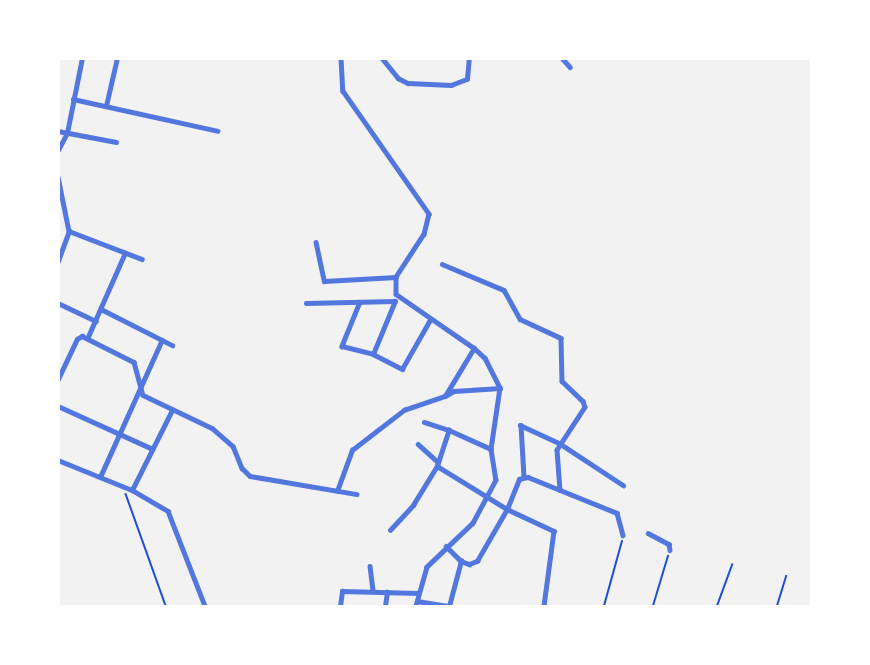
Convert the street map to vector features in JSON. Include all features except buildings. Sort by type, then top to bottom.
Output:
[{"type":"street","points":[[58,150],[67,133],[82,58]]},
{"type":"street","points":[[106,106],[117,58]]},
{"type":"street","points":[[341,58],[342,91],[429,214],[424,234],[396,277],[398,300],[373,354]]},
{"type":"street","points":[[382,58],[398,78],[408,83],[451,85],[467,79],[470,58]]},
{"type":"street","points":[[562,58],[570,67]]},
{"type":"street","points":[[73,99],[218,131]]},
{"type":"street","points":[[58,131],[116,142]]},
{"type":"street","points":[[58,177],[69,231],[58,261]]},
{"type":"street","points":[[69,231],[142,259]]},
{"type":"street","points":[[316,242],[324,282],[396,277]]},
{"type":"street","points":[[87,339],[124,253]]},
{"type":"street","points":[[441,264],[504,290],[520,319],[561,338],[562,381],[583,400],[585,407],[559,443],[560,490]]},
{"type":"street","points":[[306,303],[398,300],[474,348],[485,358],[500,388],[491,449],[496,480],[473,524],[446,546],[427,567],[418,593],[417,604],[448,606],[461,561]]},
{"type":"street","points":[[360,302],[342,346],[373,354],[402,369],[430,320]]},
{"type":"street","points":[[58,303],[96,321]]},
{"type":"street","points":[[101,309],[172,345]]},
{"type":"street","points":[[58,379],[79,336],[87,339],[134,362],[143,395],[213,428],[233,446],[242,468],[250,476],[356,494]]},
{"type":"street","points":[[100,477],[162,340]]},
{"type":"street","points":[[445,396],[474,348]]},
{"type":"street","points":[[337,491],[352,450],[404,410],[454,391],[500,388]]},
{"type":"street","points":[[58,406],[153,449]]},
{"type":"street","points":[[132,490],[172,410]]},
{"type":"street","points":[[424,422],[449,430],[491,449]]},
{"type":"street","points":[[524,477],[520,425],[559,443],[623,485]]},
{"type":"street","points":[[390,530],[413,505],[437,464],[449,430]]},
{"type":"street","points":[[417,444],[437,464],[486,497],[555,532],[544,606]]},
{"type":"street","points":[[58,460],[132,490],[168,511],[205,606]]},
{"type":"street","points":[[446,546],[461,561],[469,564],[477,561],[507,509],[519,479],[524,477],[617,513],[623,535]]},
{"type":"street","points":[[648,533],[669,544],[670,550]]},
{"type":"street","points":[[370,566],[373,591]]},
{"type":"street","points":[[340,606],[342,591],[418,593]]},
{"type":"street","points":[[385,606],[387,592]]},
{"type":"path","points":[[123,487],[166,606]]},
{"type":"path","points":[[604,606],[623,535]]},
{"type":"path","points":[[653,606],[670,550]]},
{"type":"path","points":[[717,606],[732,565]]},
{"type":"path","points":[[777,606],[786,576]]}]
